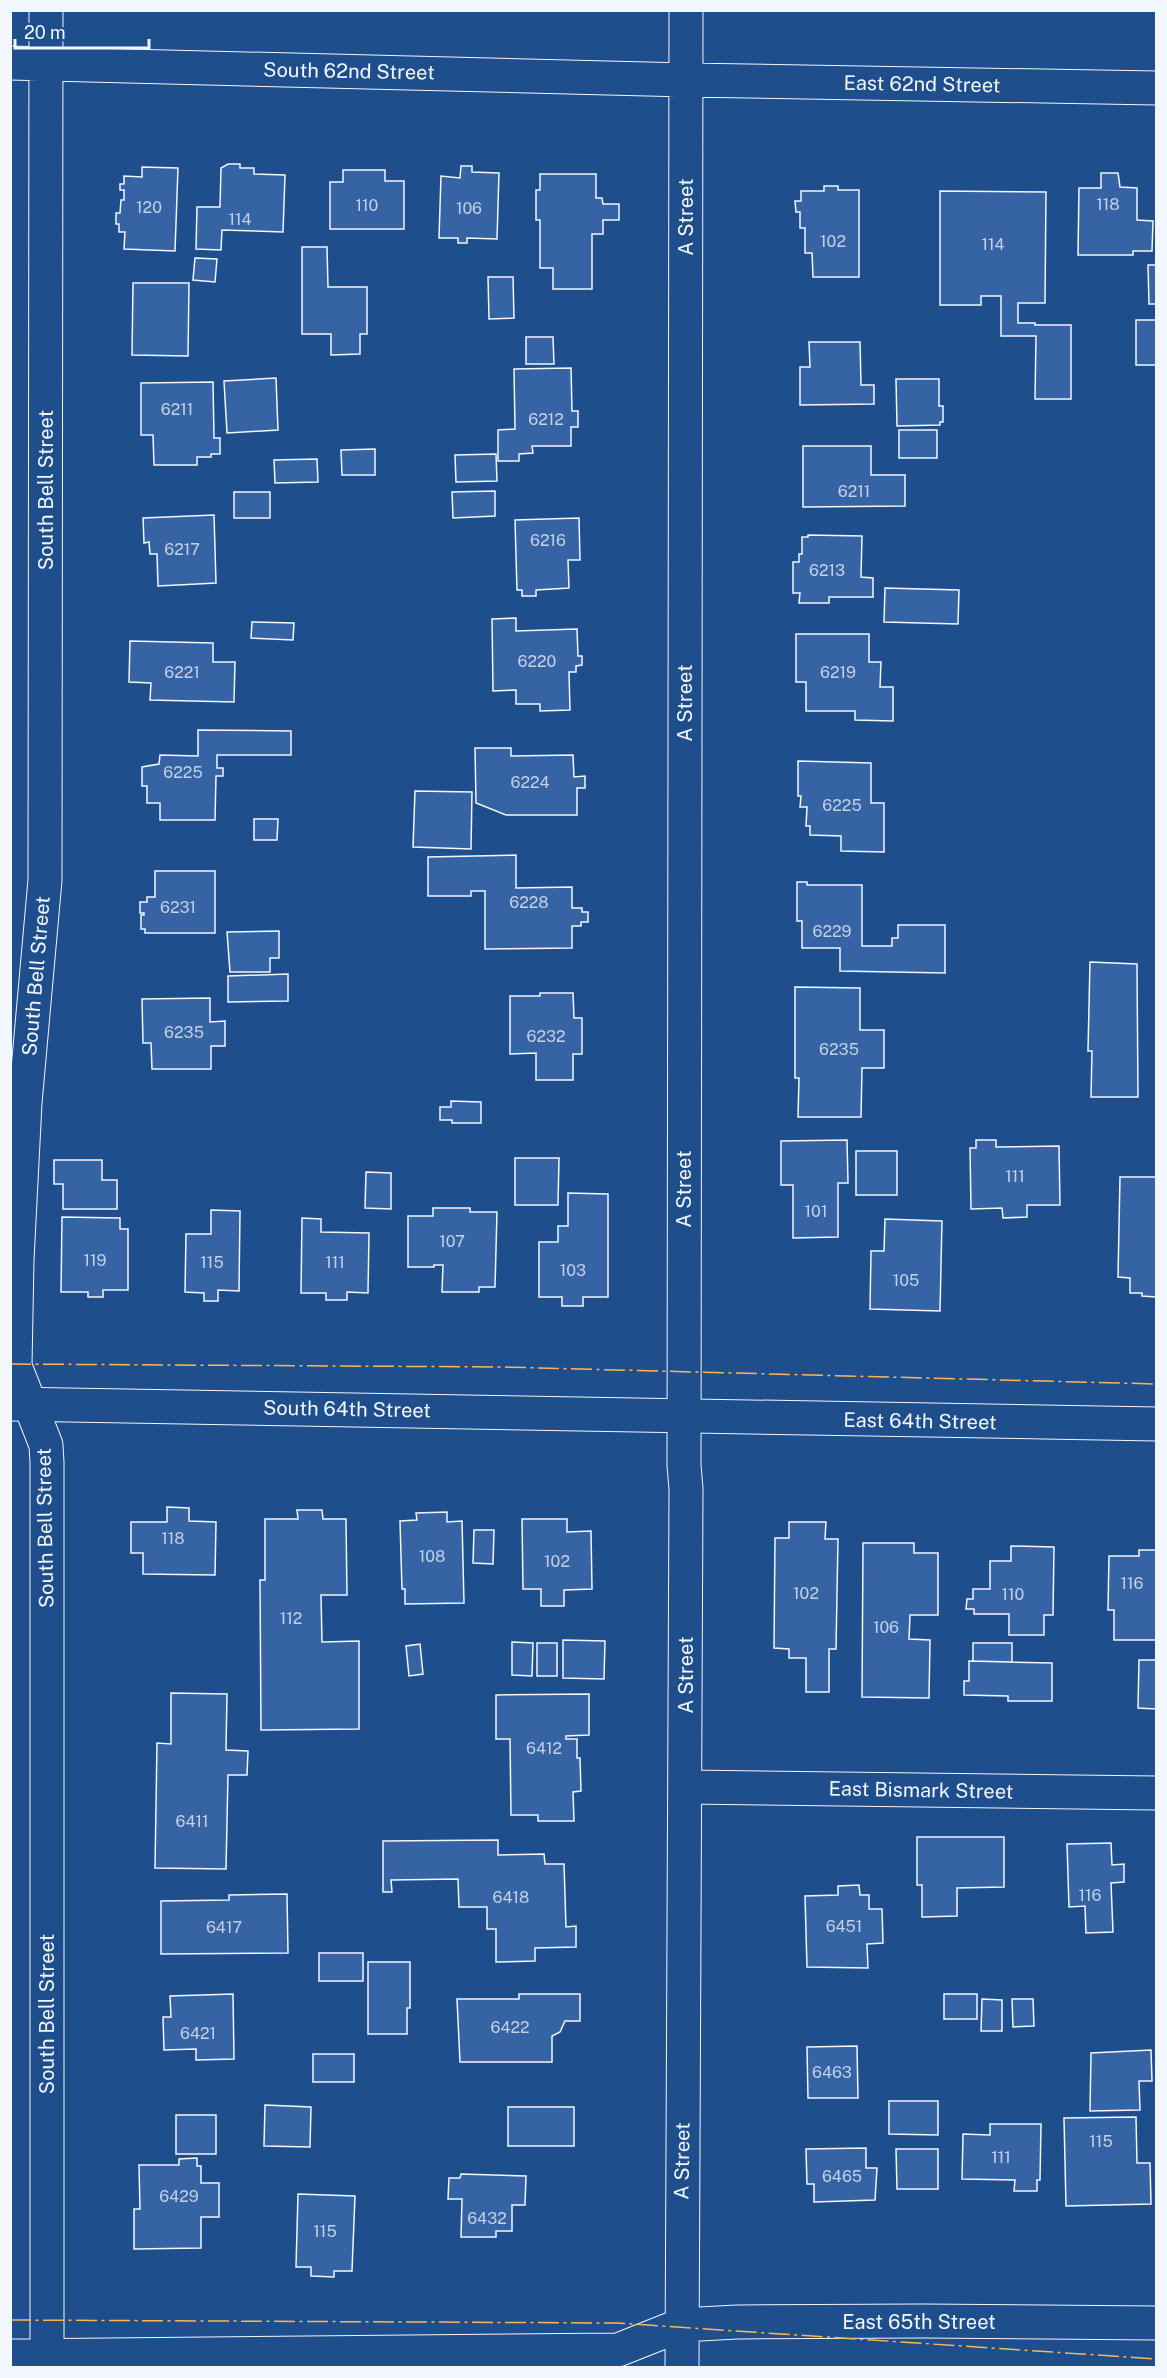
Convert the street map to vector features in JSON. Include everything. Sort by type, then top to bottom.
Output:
[{"type":"street","name":"South Bell Street","points":[[46,10],[45,880],[25,1103],[17,1260],[15,1366],[21,1404],[46,1445],[47,1463],[47,2362]]},
{"type":"street","name":"A Street","points":[[682,2367],[686,1787],[684,1417],[686,10]]},
{"type":"street","name":"South 62nd Street","points":[[10,63],[687,80]]},
{"type":"street","name":"East 62nd Street","points":[[687,80],[1156,88]]},
{"type":"street","name":"South 64th Street","points":[[21,1404],[684,1417]]},
{"type":"street","name":"East 64th Street","points":[[684,1417],[1156,1424]]},
{"type":"street","name":"East Bismark Street","points":[[686,1787],[1156,1793]]},
{"type":"street","name":"East 65th Street","points":[[10,2356],[47,2362],[618,2350],[681,2325],[737,2322],[1156,2323]]},
{"type":"building","points":[[228,164],[240,164],[240,168],[254,168],[254,174],[285,175],[283,232],[222,230],[221,250],[196,249],[197,207],[220,207],[221,168]]},
{"type":"building","points":[[461,166],[472,166],[472,172],[499,173],[497,239],[467,238],[467,243],[458,243],[458,238],[439,238],[441,176],[460,178]]},
{"type":"building","points":[[142,167],[178,168],[175,251],[124,249],[125,232],[119,232],[119,224],[116,224],[116,213],[120,213],[121,200],[124,200],[124,190],[120,190],[120,184],[124,184],[124,176],[142,177]]},
{"type":"building","points":[[343,170],[385,170],[385,181],[404,181],[404,229],[330,229],[330,182],[343,182]]},
{"type":"building","points":[[1101,173],[1118,173],[1120,187],[1137,188],[1137,220],[1153,221],[1152,251],[1133,251],[1133,255],[1078,255],[1079,188],[1101,188]]},
{"type":"building","points":[[540,174],[596,174],[596,198],[602,198],[603,204],[619,204],[619,220],[603,220],[603,234],[592,234],[592,289],[553,289],[553,268],[540,268],[540,220],[536,220],[536,190],[540,190]]},
{"type":"building","points":[[824,186],[838,186],[838,190],[859,190],[859,277],[813,277],[812,253],[805,253],[805,228],[800,228],[800,212],[796,212],[795,201],[801,201],[801,191],[824,191]]},
{"type":"building","points":[[940,191],[1046,192],[1045,303],[1018,303],[1018,323],[1071,325],[1071,399],[1035,399],[1036,336],[1001,336],[1001,296],[981,296],[981,305],[940,305]]},
{"type":"building","points":[[302,247],[327,247],[328,287],[367,287],[367,334],[360,334],[360,354],[331,355],[331,334],[302,334]]},
{"type":"building","points":[[195,258],[217,259],[215,282],[193,280]]},
{"type":"building","points":[[1148,265],[1156,265],[1156,304],[1149,304]]},
{"type":"building","points":[[488,277],[513,277],[514,318],[489,319]]},
{"type":"building","points":[[133,283],[189,283],[188,356],[132,355]]},
{"type":"building","points":[[1136,320],[1156,320],[1156,365],[1136,365]]},
{"type":"building","points":[[526,337],[553,337],[554,364],[526,364]]},
{"type":"building","points":[[809,342],[860,342],[861,385],[874,385],[874,404],[800,405],[800,367],[810,367]]},
{"type":"building","points":[[571,368],[572,411],[578,411],[578,427],[571,427],[571,446],[532,446],[533,453],[519,454],[519,461],[498,461],[498,430],[515,429],[514,369]]},
{"type":"building","points":[[276,378],[278,430],[227,433],[224,381]]},
{"type":"building","points":[[896,379],[939,379],[939,406],[943,406],[943,422],[940,422],[940,425],[897,426]]},
{"type":"building","points":[[213,382],[214,438],[220,438],[220,454],[211,454],[211,457],[197,457],[197,465],[154,465],[153,435],[141,435],[141,383]]},
{"type":"building","points":[[899,430],[937,430],[937,458],[899,458]]},
{"type":"building","points":[[803,446],[871,446],[871,475],[905,475],[905,506],[803,507]]},
{"type":"building","points":[[375,449],[375,475],[342,475],[341,450]]},
{"type":"building","points":[[496,454],[497,481],[456,482],[455,455]]},
{"type":"building","points":[[317,459],[318,482],[275,483],[274,460]]},
{"type":"building","points":[[495,491],[495,516],[453,518],[452,492]]},
{"type":"building","points":[[234,492],[270,492],[270,518],[234,518]]},
{"type":"building","points":[[214,515],[216,583],[158,586],[157,554],[150,554],[149,542],[144,543],[143,518]]},
{"type":"building","points":[[579,518],[580,560],[568,560],[569,588],[536,590],[536,596],[522,596],[522,590],[517,590],[515,520]]},
{"type":"building","points":[[808,535],[862,536],[861,577],[873,578],[873,597],[829,597],[829,603],[799,603],[800,593],[793,593],[793,562],[799,562],[799,554],[802,554],[802,537],[808,537]]},
{"type":"building","points":[[885,588],[959,590],[958,624],[884,622]]},
{"type":"building","points":[[516,618],[516,631],[577,629],[578,656],[582,656],[582,665],[576,666],[576,672],[569,672],[570,710],[540,711],[540,704],[516,704],[516,690],[493,691],[492,619]]},
{"type":"building","points":[[252,622],[294,623],[293,640],[251,638]]},
{"type":"building","points":[[796,634],[869,634],[869,662],[881,662],[880,687],[893,687],[893,721],[855,720],[855,711],[806,711],[806,682],[796,682]]},
{"type":"building","points":[[130,641],[213,643],[213,662],[235,662],[234,702],[150,700],[151,683],[129,682]]},
{"type":"building","points":[[198,730],[291,731],[291,755],[217,755],[217,768],[223,768],[223,776],[216,776],[215,820],[160,820],[160,803],[147,803],[147,786],[142,786],[142,767],[159,764],[160,755],[198,756]]},
{"type":"building","points":[[475,748],[511,748],[511,756],[573,755],[574,777],[585,776],[585,788],[577,788],[577,815],[506,815],[476,803]]},
{"type":"building","points":[[798,761],[871,763],[871,803],[884,803],[884,852],[841,851],[841,836],[810,835],[810,826],[806,826],[807,807],[800,807],[801,796],[798,796]]},
{"type":"building","points":[[415,791],[472,792],[471,849],[413,847]]},
{"type":"building","points":[[254,819],[278,819],[277,840],[254,840]]},
{"type":"building","points":[[516,855],[516,888],[572,887],[572,908],[582,908],[582,912],[588,912],[588,922],[581,922],[581,926],[572,926],[572,948],[485,949],[485,891],[471,891],[471,896],[428,896],[428,857]]},
{"type":"building","points":[[155,871],[215,871],[215,933],[145,933],[145,929],[141,929],[141,915],[144,913],[140,913],[140,902],[147,902],[147,897],[155,897]]},
{"type":"building","points":[[797,882],[807,882],[807,885],[862,885],[862,946],[892,946],[892,938],[898,938],[898,925],[945,925],[945,973],[840,971],[840,948],[802,948],[802,921],[797,921]]},
{"type":"building","points":[[279,931],[279,958],[270,958],[270,972],[230,972],[227,932]]},
{"type":"building","points":[[1090,962],[1137,964],[1138,1097],[1091,1097],[1092,1051],[1088,1051]]},
{"type":"building","points":[[288,974],[288,1001],[228,1002],[228,976]]},
{"type":"building","points":[[795,987],[860,988],[860,1030],[884,1030],[884,1068],[862,1068],[861,1117],[798,1117],[799,1078],[795,1078]]},
{"type":"building","points":[[540,993],[573,993],[574,1018],[582,1018],[582,1054],[573,1054],[573,1080],[536,1080],[536,1053],[510,1054],[510,996],[540,996]]},
{"type":"building","points":[[210,998],[210,1022],[225,1021],[225,1046],[211,1046],[211,1069],[152,1069],[151,1043],[143,1043],[142,999]]},
{"type":"building","points":[[451,1101],[481,1102],[481,1123],[452,1123],[452,1120],[440,1120],[440,1107],[451,1107]]},
{"type":"building","points":[[847,1140],[848,1183],[838,1183],[838,1237],[793,1238],[793,1185],[781,1185],[781,1141]]},
{"type":"building","points":[[976,1140],[996,1140],[996,1147],[1059,1146],[1060,1205],[1027,1205],[1027,1217],[1003,1218],[1002,1208],[971,1209],[970,1148],[976,1148]]},
{"type":"building","points":[[856,1151],[897,1151],[897,1195],[856,1195]]},
{"type":"building","points":[[515,1158],[559,1158],[558,1205],[515,1205]]},
{"type":"building","points":[[54,1160],[102,1160],[102,1180],[117,1180],[117,1209],[63,1209],[63,1184],[54,1184]]},
{"type":"building","points":[[366,1172],[391,1173],[391,1209],[365,1208]]},
{"type":"building","points":[[1120,1177],[1156,1177],[1156,1297],[1142,1296],[1142,1293],[1130,1293],[1130,1278],[1118,1277]]},
{"type":"building","points":[[568,1193],[608,1194],[608,1297],[583,1297],[583,1306],[562,1306],[562,1297],[539,1297],[539,1242],[558,1242],[558,1226],[568,1226]]},
{"type":"building","points":[[433,1208],[470,1208],[470,1212],[497,1212],[495,1287],[479,1287],[479,1292],[442,1292],[443,1265],[408,1267],[408,1216],[433,1216]]},
{"type":"building","points":[[211,1210],[240,1211],[239,1291],[218,1290],[218,1301],[204,1301],[204,1293],[185,1292],[186,1234],[211,1234]]},
{"type":"building","points":[[62,1217],[120,1218],[120,1229],[128,1229],[128,1290],[103,1290],[103,1297],[88,1297],[88,1292],[61,1292]]},
{"type":"building","points":[[302,1218],[321,1219],[321,1232],[369,1233],[368,1293],[347,1292],[347,1300],[326,1300],[326,1293],[301,1293]]},
{"type":"building","points":[[885,1219],[942,1221],[940,1311],[870,1309],[871,1251],[884,1251]]},
{"type":"building","points":[[167,1507],[189,1508],[189,1521],[216,1522],[215,1575],[143,1574],[143,1553],[131,1553],[131,1522],[167,1522]]},
{"type":"building","points":[[297,1510],[322,1510],[323,1519],[346,1519],[347,1595],[321,1595],[322,1642],[359,1641],[359,1729],[261,1730],[260,1580],[265,1580],[265,1519],[298,1519]]},
{"type":"building","points":[[447,1512],[447,1522],[462,1521],[464,1603],[405,1604],[405,1589],[402,1589],[400,1521],[417,1520],[416,1513]]},
{"type":"building","points":[[522,1519],[567,1519],[567,1532],[591,1531],[592,1589],[564,1590],[564,1606],[541,1606],[541,1589],[523,1589]]},
{"type":"building","points":[[789,1522],[826,1522],[825,1539],[838,1539],[836,1649],[829,1649],[829,1692],[806,1692],[806,1658],[789,1658],[789,1649],[774,1648],[775,1538],[789,1538]]},
{"type":"building","points":[[474,1530],[494,1530],[493,1564],[473,1563]]},
{"type":"building","points":[[863,1543],[914,1543],[914,1553],[938,1553],[938,1615],[910,1615],[909,1639],[930,1640],[929,1698],[862,1697]]},
{"type":"building","points":[[1011,1546],[1054,1547],[1053,1615],[1044,1615],[1044,1635],[1009,1635],[1009,1614],[974,1614],[974,1609],[966,1609],[967,1599],[973,1599],[973,1589],[990,1589],[990,1561],[1011,1561]]},
{"type":"building","points":[[1139,1550],[1156,1550],[1156,1640],[1114,1640],[1114,1610],[1108,1610],[1109,1556],[1139,1556]]},
{"type":"building","points":[[563,1640],[605,1641],[604,1679],[563,1678]]},
{"type":"building","points":[[512,1642],[533,1643],[532,1676],[512,1675]]},
{"type":"building","points":[[537,1643],[557,1643],[557,1676],[537,1676]]},
{"type":"building","points":[[973,1643],[1012,1643],[1012,1662],[973,1661]]},
{"type":"building","points":[[420,1644],[423,1674],[409,1676],[406,1646]]},
{"type":"building","points":[[1139,1660],[1156,1660],[1156,1709],[1138,1708]]},
{"type":"building","points":[[969,1661],[1052,1663],[1052,1701],[1008,1701],[1008,1696],[964,1695],[964,1681],[969,1681]]},
{"type":"building","points":[[171,1693],[227,1694],[226,1750],[248,1751],[247,1775],[228,1775],[226,1869],[155,1868],[157,1743],[171,1744]]},
{"type":"building","points":[[589,1694],[589,1735],[566,1736],[566,1739],[577,1739],[577,1758],[580,1758],[581,1791],[573,1792],[574,1821],[538,1821],[538,1815],[511,1815],[510,1739],[496,1739],[496,1695]]},
{"type":"building","points":[[917,1837],[1004,1837],[1004,1887],[957,1888],[957,1916],[922,1917],[922,1885],[917,1885]]},
{"type":"building","points":[[498,1840],[498,1855],[544,1854],[545,1864],[564,1864],[566,1927],[576,1926],[576,1947],[535,1948],[535,1961],[496,1962],[496,1929],[487,1929],[487,1907],[459,1907],[458,1879],[391,1880],[392,1892],[383,1892],[383,1841]]},
{"type":"building","points":[[1111,1843],[1112,1865],[1124,1864],[1124,1882],[1111,1883],[1113,1932],[1086,1933],[1085,1906],[1069,1907],[1067,1844]]},
{"type":"building","points":[[859,1885],[860,1895],[869,1895],[869,1909],[882,1909],[883,1943],[867,1944],[868,1968],[807,1967],[805,1896],[838,1895],[838,1886]]},
{"type":"building","points":[[287,1894],[288,1953],[161,1954],[161,1901],[229,1900],[229,1895]]},
{"type":"building","points":[[319,1953],[363,1953],[363,1981],[319,1981]]},
{"type":"building","points":[[368,1962],[410,1962],[410,2008],[407,2008],[407,2034],[368,2034]]},
{"type":"building","points":[[233,1994],[234,2059],[196,2060],[196,2049],[164,2050],[163,2017],[171,2017],[170,1996]]},
{"type":"building","points":[[519,1994],[580,1994],[580,2021],[565,2021],[560,2032],[552,2036],[552,2062],[460,2062],[457,1999],[519,1999]]},
{"type":"building","points":[[944,1994],[977,1994],[977,2019],[944,2019]]},
{"type":"building","points":[[982,1999],[1002,2000],[1002,2031],[981,2031]]},
{"type":"building","points":[[1012,1999],[1033,1999],[1034,2026],[1013,2027]]},
{"type":"building","points":[[857,2046],[858,2098],[808,2098],[807,2047]]},
{"type":"building","points":[[1151,2050],[1152,2081],[1139,2081],[1140,2110],[1090,2111],[1091,2053]]},
{"type":"building","points":[[313,2054],[354,2054],[354,2082],[313,2082]]},
{"type":"building","points":[[889,2101],[938,2101],[938,2135],[889,2134]]},
{"type":"building","points":[[265,2105],[311,2107],[310,2147],[264,2146]]},
{"type":"building","points":[[508,2107],[574,2107],[574,2146],[508,2146]]},
{"type":"building","points":[[176,2115],[216,2115],[216,2154],[176,2154]]},
{"type":"building","points":[[1136,2117],[1137,2163],[1150,2163],[1151,2204],[1066,2206],[1064,2118]]},
{"type":"building","points":[[990,2124],[1041,2124],[1040,2180],[1037,2180],[1037,2191],[1014,2191],[1015,2180],[962,2179],[963,2134],[990,2135]]},
{"type":"building","points":[[866,2148],[866,2168],[877,2168],[875,2200],[814,2202],[814,2184],[807,2184],[806,2149]]},
{"type":"building","points":[[896,2149],[938,2149],[938,2189],[897,2189]]},
{"type":"building","points":[[197,2158],[197,2166],[201,2166],[201,2183],[219,2183],[219,2217],[201,2217],[201,2248],[134,2249],[134,2209],[140,2209],[139,2165],[179,2165],[179,2159]]},
{"type":"building","points":[[461,2174],[526,2176],[525,2205],[512,2205],[512,2231],[496,2231],[496,2237],[461,2237],[462,2199],[448,2199],[449,2178],[460,2178]]},
{"type":"building","points":[[298,2194],[355,2196],[352,2271],[334,2271],[334,2277],[311,2276],[311,2267],[296,2267]]},
{"type":"power","points":[[10,1364],[503,1367],[1156,1384]]},
{"type":"power","points":[[10,2320],[617,2323],[1156,2359]]}]
